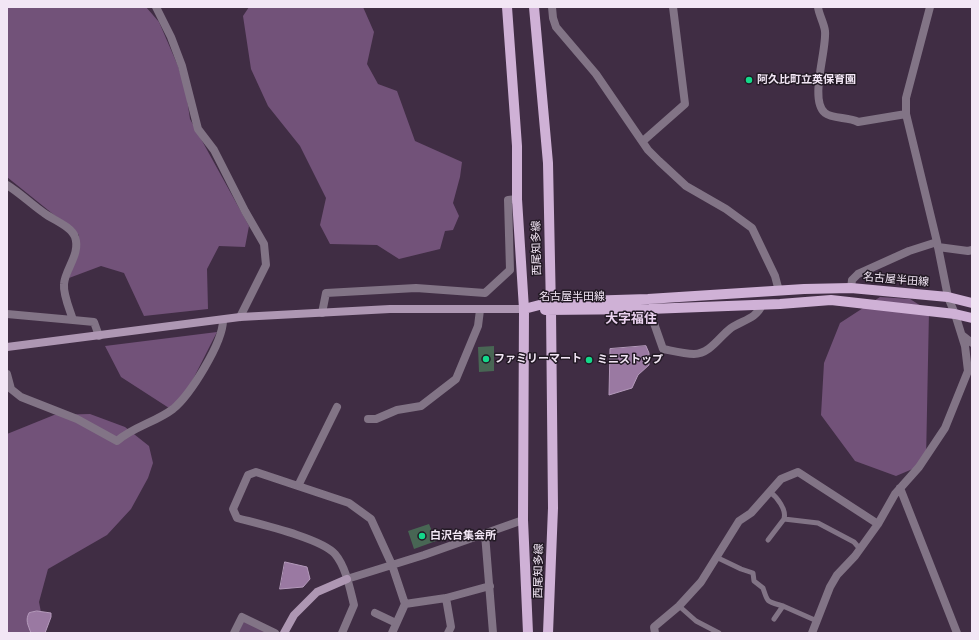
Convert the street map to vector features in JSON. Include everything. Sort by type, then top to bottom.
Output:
[{"type":"main road","name":"西尾知多線","points":[[507,7],[517,146],[518,199],[524,309],[523,520],[528,633]]},
{"type":"main road","name":"西尾知多線","points":[[534,7],[548,163],[553,508],[548,633]]},
{"type":"main road","name":"名古屋半田線","points":[[524,309],[779,291],[851,288],[948,297],[972,303]]},
{"type":"main road","name":"名古屋半田線","points":[[551,306],[649,309],[762,305],[831,300],[956,314],[972,318]]},
{"type":"street","points":[[156,7],[171,36],[182,66],[198,129],[214,150],[245,211],[264,244],[266,265],[240,317]]},
{"type":"street","points":[[552,7],[556,27],[596,74],[643,141],[659,161],[686,186],[726,209],[752,228],[775,276],[779,291]]},
{"type":"street","points":[[643,141],[685,104],[673,7]]},
{"type":"street","points":[[818,7],[825,30],[825,47],[819,81],[822,110],[826,114],[853,119],[858,122],[906,114]]},
{"type":"street","points":[[814,632],[817,621],[837,575],[878,524],[900,488],[932,449],[945,428],[956,405],[968,371],[965,346],[956,314],[948,297],[906,114],[906,98],[930,7]]},
{"type":"street","points":[[7,185],[44,213],[73,232],[76,250],[67,272],[64,285],[73,320]]},
{"type":"street","points":[[322,313],[326,293],[416,288],[485,293],[510,270],[508,200],[518,199]]},
{"type":"street","points":[[851,288],[852,280],[858,274],[909,251],[937,245],[968,251],[972,250]]},
{"type":"street","points":[[649,309],[663,349],[695,354],[717,343],[730,329],[754,317],[762,305]]},
{"type":"street","points":[[7,347],[240,317],[390,309],[524,309]]},
{"type":"street","points":[[368,419],[376,419],[397,410],[417,407],[451,384],[456,379],[478,326],[480,310]]},
{"type":"street","points":[[7,314],[94,322],[99,336]]},
{"type":"street","points":[[7,374],[11,389],[21,397],[77,419],[117,441],[172,410],[184,397],[195,384],[218,343],[223,328],[223,320]]},
{"type":"street","points":[[962,335],[972,343]]},
{"type":"street","points":[[298,486],[337,407]]},
{"type":"street","points":[[342,633],[354,605],[347,579],[336,555],[325,546],[237,518],[233,510],[248,475],[256,472],[349,503],[363,511],[371,519],[392,565],[405,604],[392,633]]},
{"type":"street","points":[[655,633],[654,627],[679,606],[701,582],[716,557],[728,541],[739,521],[751,514],[781,479],[798,472],[878,524]]},
{"type":"street","points":[[900,488],[957,633]]},
{"type":"street","points":[[284,633],[294,615],[317,592],[347,579],[523,520]]},
{"type":"street","points":[[485,534],[490,586],[492,633]]},
{"type":"street","points":[[405,604],[446,598],[490,586]]},
{"type":"street","points":[[446,598],[451,627],[448,633]]},
{"type":"street","points":[[375,613],[396,623]]},
{"type":"street","points":[[234,633],[242,617],[275,633]]},
{"type":"lane","points":[[768,540],[784,519],[785,513],[780,503],[770,492]]},
{"type":"lane","points":[[784,519],[818,523],[854,542],[860,548]]},
{"type":"lane","points":[[716,557],[741,570],[753,573],[754,581],[763,588],[767,600],[817,621]]},
{"type":"lane","points":[[679,606],[696,621],[719,633]]},
{"type":"lane","points":[[774,619],[783,606]]},
{"type":"shaded area","points":[[7,7],[146,7],[159,22],[178,66],[186,92],[190,119],[249,226],[245,247],[219,246],[207,269],[208,309],[144,316],[124,273],[101,266],[69,278],[79,250],[79,235],[7,177]]},
{"type":"shaded area","points":[[249,7],[363,7],[374,32],[367,64],[378,84],[397,91],[415,141],[462,162],[460,177],[453,203],[459,216],[453,230],[445,231],[440,249],[399,259],[377,245],[330,244],[320,225],[326,198],[300,146],[268,106],[251,69],[243,16]]},
{"type":"shaded area","points":[[880,297],[910,299],[929,311],[926,460],[915,468],[896,476],[855,461],[821,415],[824,363],[840,323]]},
{"type":"shaded area","points":[[217,332],[186,393],[169,408],[121,377],[105,346]]},
{"type":"shaded area","points":[[646,346],[649,353],[649,365],[638,375],[632,388],[609,395],[610,349]]},
{"type":"shaded area","points":[[90,414],[125,427],[149,446],[153,463],[148,478],[131,509],[107,535],[48,569],[39,602],[45,633],[7,633],[7,434],[54,415]]},
{"type":"shaded area","points":[[285,562],[307,567],[310,579],[303,587],[280,589]]},
{"type":"shaded area","points":[[37,611],[51,613],[45,633],[31,633],[27,620],[28,616],[29,613]]},
{"type":"shaded area","points":[[242,617],[268,633],[234,633]]},
{"type":"building","name":"ファミリーマート","points":[[494,346],[494,371],[479,372],[478,347]]},
{"type":"building","name":"白沢台集会所","points":[[429,524],[436,541],[414,549],[408,531]]},
{"type":"place","name":"阿久比町立英保育園","points":[[749,80]]},
{"type":"place","name":"ファミリーマート","points":[[486,359]]},
{"type":"place","name":"ミニストップ","points":[[589,360]]},
{"type":"place","name":"白沢台集会所","points":[[422,536]]},
{"type":"district","name":"大字福住","points":[[631,320]]}]
